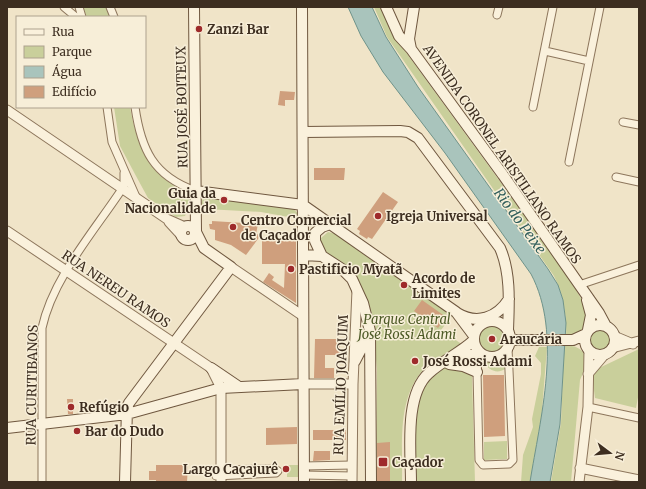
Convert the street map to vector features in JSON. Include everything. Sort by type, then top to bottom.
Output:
[{"type":"main road","name":"RUA JOSÉ BOITEUX","points":[[194,7],[196,232]]},
{"type":"main road","points":[[302,7],[304,474]]},
{"type":"main road","name":"AVENIDA CORONEL ARISTILIANO RAMOS","points":[[386,7],[395,29],[404,43],[411,49],[503,175],[586,294],[606,326]]},
{"type":"main road","points":[[411,49],[409,39],[414,7]]},
{"type":"main road","points":[[395,29],[411,22]]},
{"type":"main road","points":[[303,132],[400,131],[414,135],[422,142],[500,248],[505,262],[509,299],[509,340],[501,355],[492,358],[479,352],[474,338],[456,312]]},
{"type":"main road","points":[[196,191],[303,205],[456,312],[470,319],[485,318],[499,311],[509,299]]},
{"type":"main road","name":"RUA JOSÉ BOITEUX","points":[[184,229],[196,207]]},
{"type":"main road","points":[[322,256],[315,241],[315,233],[322,227],[330,224]]},
{"type":"main road","points":[[184,229],[184,239],[188,241],[194,237],[196,232]]},
{"type":"main road","points":[[125,482],[127,414],[132,398],[231,267],[204,248],[196,232]]},
{"type":"main road","points":[[303,255],[322,256],[342,269],[352,279],[363,303],[370,331],[371,482]]},
{"type":"main road","name":"AVENIDA CORONEL ARISTILIANO RAMOS","points":[[586,294],[591,315],[587,332]]},
{"type":"main road","points":[[411,482],[412,420],[414,398],[423,379],[474,338],[478,327],[492,321],[501,323],[509,340]]},
{"type":"main road","points":[[509,340],[570,340],[587,332],[597,325],[606,326],[614,336],[608,351],[596,354],[570,340]]},
{"type":"main road","points":[[355,361],[370,331]]},
{"type":"main road","points":[[587,332],[587,348]]},
{"type":"main road","points":[[435,369],[479,352]]},
{"type":"main road","points":[[447,365],[463,366],[477,372]]},
{"type":"main road","points":[[211,368],[239,387]]},
{"type":"main road","points":[[7,428],[127,414],[218,388],[303,384]]},
{"type":"street","points":[[64,7],[75,16]]},
{"type":"street","points":[[533,107],[553,7]]},
{"type":"street","points":[[569,162],[600,7]]},
{"type":"street","points":[[545,52],[589,62]]},
{"type":"street","points":[[107,108],[112,142],[124,173],[138,200]]},
{"type":"street","points":[[135,108],[142,141],[148,154],[163,172],[173,180],[196,191]]},
{"type":"street","points":[[7,110],[138,200],[184,229]]},
{"type":"street","points":[[623,122],[639,125]]},
{"type":"street","points":[[122,189],[125,180],[124,173]]},
{"type":"street","points":[[616,177],[639,182]]},
{"type":"street","name":"RUA CURITIBANOS","points":[[42,482],[42,328],[51,301],[67,271],[122,189]]},
{"type":"street","name":"RUA NEREU RAMOS","points":[[7,231],[211,368],[218,388]]},
{"type":"street","points":[[579,285],[639,264]]},
{"type":"street","points":[[231,267],[303,316]]},
{"type":"street","name":"RUA EMÍLIO JOAQUIM","points":[[352,479],[353,384],[357,289]]},
{"type":"street","points":[[614,336],[636,343]]},
{"type":"street","points":[[479,352],[477,372],[480,462],[483,465],[512,463],[509,340]]},
{"type":"street","points":[[588,374],[608,351],[636,343]]},
{"type":"street","points":[[587,348],[588,407],[581,477],[639,480]]},
{"type":"street","points":[[303,384],[353,384]]},
{"type":"street","points":[[218,388],[218,476]]},
{"type":"street","points":[[588,407],[639,417]]},
{"type":"street","points":[[304,474],[352,465]]},
{"type":"street","points":[[275,469],[278,471],[276,473],[218,476],[275,469]]},
{"type":"street","points":[[304,474],[352,479]]},
{"type":"green space","points":[[82,7],[107,7],[112,16],[86,16]]},
{"type":"green space","points":[[374,7],[381,7],[392,33],[565,271],[586,307],[588,316],[584,330],[579,334],[566,336],[564,305],[554,276],[387,37]]},
{"type":"green space","points":[[114,108],[130,108],[138,139],[147,157],[153,166],[169,182],[189,197],[190,206],[185,216],[176,217],[148,198],[120,146]]},
{"type":"green space","points":[[203,197],[293,208],[298,214],[294,218],[261,212],[206,209],[201,205]]},
{"type":"green space","name":"Parque Central José Rossi Adami","points":[[328,232],[336,234],[452,316],[441,330],[463,345],[438,358],[426,367],[416,379],[410,392],[405,406],[403,422],[402,482],[376,482],[377,369],[372,319],[362,288],[355,277],[339,261],[325,253],[319,242]]},
{"type":"green space","points":[[492,324],[498,325],[506,333],[506,345],[498,353],[492,354],[486,353],[478,345],[477,339],[478,333],[486,325]]},
{"type":"green space","points":[[599,329],[608,332],[611,341],[608,350],[599,353],[590,350],[587,341],[590,332]]},
{"type":"green space","points":[[564,345],[578,348],[582,352],[585,356],[585,367],[580,380],[571,482],[551,482],[561,423]]},
{"type":"green space","points":[[539,347],[547,347],[541,423],[530,482],[521,482],[523,455],[533,427],[532,419],[541,374],[541,363],[535,356]]},
{"type":"green space","points":[[639,349],[639,392],[636,408],[595,398],[592,376],[597,369]]},
{"type":"green space","points":[[505,360],[505,369],[502,371],[492,370],[484,364],[482,361]]},
{"type":"green space","name":"Parque Central José Rossi Adami","points":[[451,366],[471,373],[472,377],[475,482],[414,482],[415,418],[419,395],[423,385],[429,377],[439,370]]},
{"type":"green space","points":[[507,441],[507,459],[484,460],[484,442]]},
{"type":"green space","points":[[287,465],[299,465],[299,477],[287,477]]},
{"type":"water","points":[[348,7],[372,7],[386,37],[418,87],[558,285],[563,300],[566,323],[560,424],[550,482],[530,482],[543,404],[547,350],[546,323],[541,298],[531,274],[445,153],[383,72],[361,36]]},
{"type":"building","points":[[280,91],[295,92],[294,100],[285,100],[285,106],[278,105]]},
{"type":"building","points":[[314,168],[345,168],[344,180],[314,180]]},
{"type":"building","name":"Igreja Universal","points":[[383,192],[398,202],[372,239],[368,237],[367,239],[359,234],[360,231],[357,229]]},
{"type":"building","points":[[212,221],[258,224],[256,234],[261,235],[246,255],[231,245],[215,240],[215,230],[210,229],[209,224],[212,224]]},
{"type":"building","name":"Pastificio Myatã","points":[[262,241],[296,241],[296,303],[263,282],[269,273],[274,277],[272,280],[284,288],[285,264],[262,264]]},
{"type":"building","points":[[422,300],[446,317],[438,328],[414,311]]},
{"type":"building","points":[[315,339],[340,339],[340,355],[325,355],[325,368],[334,368],[334,378],[314,378]]},
{"type":"building","points":[[483,375],[504,375],[505,436],[484,437]]},
{"type":"building","name":"Refúgio","points":[[67,399],[73,399],[73,414],[68,414]]},
{"type":"building","points":[[297,427],[297,444],[266,445],[266,428]]},
{"type":"building","points":[[313,430],[346,430],[346,440],[313,440]]},
{"type":"building","name":"Caçador","points":[[390,442],[390,482],[377,482],[377,443]]},
{"type":"building","points":[[314,451],[330,451],[330,460],[313,461]]},
{"type":"building","points":[[156,465],[188,465],[187,482],[156,482],[156,480],[149,480],[149,471],[156,471]]},
{"type":"place","name":"Zanzi Bar","points":[[199,29]]},
{"type":"place","name":"Guia da Nacionalidade","points":[[224,200]]},
{"type":"place","name":"Igreja Universal","points":[[378,216]]},
{"type":"place","name":"Centro Comercial de Caçador","points":[[233,227]]},
{"type":"place","name":"Pastificio Myatã","points":[[291,269]]},
{"type":"place","name":"Acordo de Limites","points":[[404,285]]},
{"type":"place","name":"Araucária","points":[[492,339]]},
{"type":"place","name":"José Rossi Adami","points":[[415,361]]},
{"type":"place","name":"Refúgio","points":[[71,407]]},
{"type":"place","name":"Bar do Dudo","points":[[77,431]]},
{"type":"place","name":"Caçador","points":[[383,462]]},
{"type":"place","name":"Largo Caçajurê","points":[[286,469]]},
{"type":"water label","name":"Rio do Peixe","points":[[520,221]]}]
